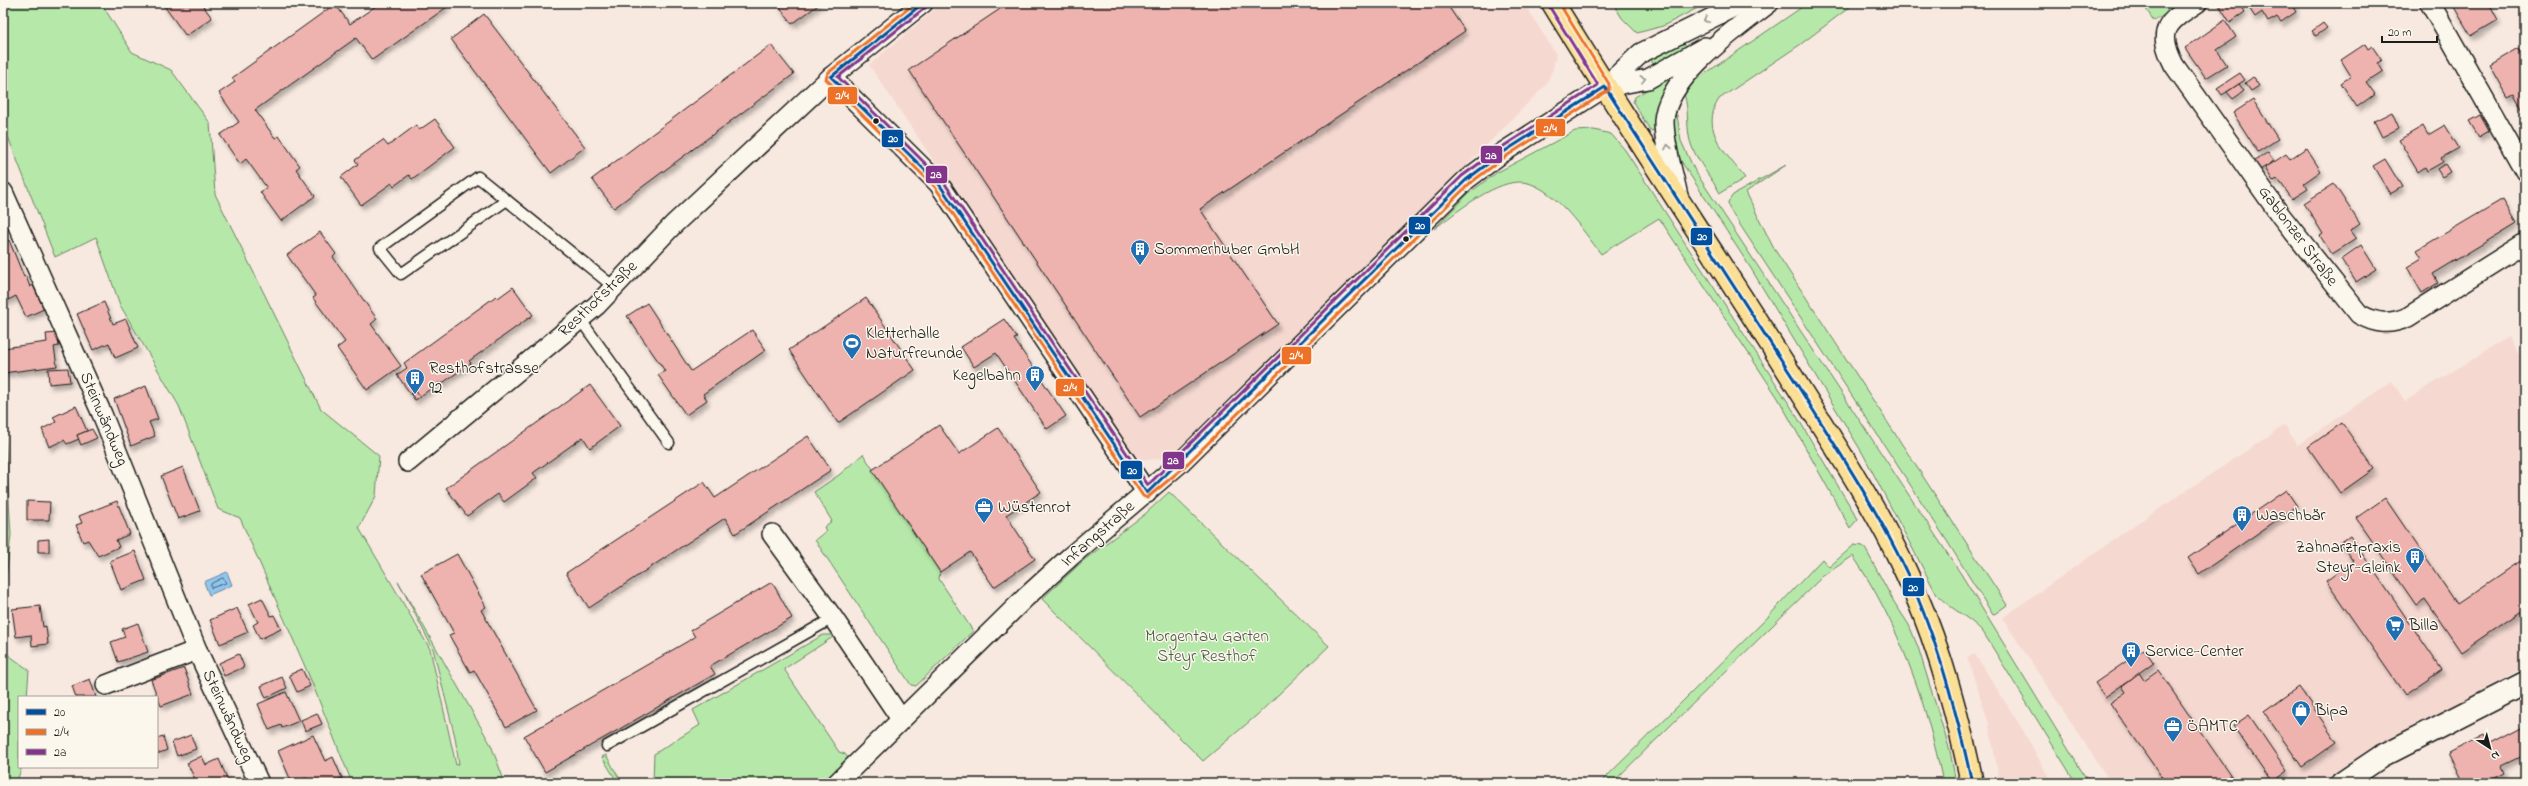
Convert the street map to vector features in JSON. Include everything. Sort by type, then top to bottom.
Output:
[{"type":"main road","points":[[1553,3],[1605,88],[1679,199],[1815,414],[1880,521],[1905,570],[1942,667],[1963,738],[1972,783]]},
{"type":"street","name":"Resthofstraße","points":[[408,462],[580,319],[614,287],[673,225],[831,76],[923,3]]},
{"type":"street","points":[[1605,88],[1641,53],[1742,3]]},
{"type":"street","points":[[1679,199],[1665,133],[1666,111],[1683,80],[1736,29],[1769,3]]},
{"type":"street","name":"Gablonzer Straße","points":[[2197,3],[2174,19],[2167,27],[2164,38],[2166,49],[2174,65],[2277,210],[2359,314],[2370,321],[2395,323],[2408,317],[2525,243]]},
{"type":"street","points":[[2430,3],[2525,171]]},
{"type":"street","points":[[1605,88],[1654,76],[1736,29]]},
{"type":"street","points":[[831,76],[939,184],[1147,493]]},
{"type":"street","name":"Infangstraße","points":[[837,783],[901,719],[1060,566],[1179,464],[1466,180],[1502,153],[1605,88]]},
{"type":"street","name":"Steinwändweg","points":[[3,192],[102,414],[197,650],[259,783]]},
{"type":"street","points":[[772,534],[833,618],[901,719]]},
{"type":"street","name":"Steinwändweg","points":[[106,685],[197,650]]},
{"type":"street","points":[[2342,783],[2382,756],[2525,683]]},
{"type":"lane","points":[[507,200],[401,274],[380,248],[478,177],[507,200],[614,287]]},
{"type":"lane","points":[[580,319],[669,443]]},
{"type":"lane","points":[[607,746],[833,618]]},
{"type":"shaded area","name":"Sommerhuber GmbH","points":[[942,3],[1524,3],[1556,54],[1553,69],[1546,85],[1311,323],[1181,447],[1163,459],[1145,460],[1133,456],[869,65]]},
{"type":"shaded area","points":[[2508,337],[2525,362],[2525,667],[2359,757],[2322,783],[2111,783],[2002,618],[2133,526],[2285,425],[2297,445],[2392,381],[2405,401]]},
{"type":"shaded area","points":[[1975,654],[2023,730],[2052,783],[2000,783],[1988,721],[1967,657]]},
{"type":"green space","points":[[3,3],[101,3],[132,52],[171,70],[210,123],[215,194],[321,409],[379,456],[376,496],[359,528],[430,649],[456,765],[459,764],[455,737],[433,649],[398,581],[491,745],[505,783],[352,783],[310,678],[240,518],[218,509],[179,406],[120,305],[96,237],[55,257],[3,124]]},
{"type":"green space","points":[[1613,3],[1707,3],[1663,26],[1637,33],[1622,18]]},
{"type":"green space","points":[[1808,3],[1855,3],[1801,44],[1719,99],[1714,110],[1712,121],[1714,131],[1724,151],[1745,178],[1720,193],[1692,147],[1684,94],[1693,82]]},
{"type":"green space","points":[[2142,3],[2184,3],[2154,21]]},
{"type":"green space","points":[[1684,43],[1687,48],[1654,65],[1651,60]]},
{"type":"green space","points":[[1669,76],[1672,80],[1656,128],[1653,131],[1650,130],[1633,102],[1635,97]]},
{"type":"green space","points":[[1677,115],[1681,141],[1695,171],[1961,574],[2089,783],[2076,783],[1983,632],[1937,595],[1863,454],[1750,267],[1681,161],[1675,144],[1674,133],[1674,116]]},
{"type":"green space","points":[[1594,130],[1611,134],[1625,150],[1793,410],[1858,519],[1850,528],[1778,398],[1659,218],[1601,254],[1576,221],[1554,198],[1542,189],[1530,184],[1518,182],[1508,184],[1486,193],[1463,207],[1434,229],[1468,194],[1496,173],[1575,131]]},
{"type":"green space","points":[[1786,165],[1746,192],[1773,247],[2007,605],[1993,615],[1947,541],[1729,208],[1728,202],[1733,195]]},
{"type":"green space","points":[[3,398],[11,535],[3,604]]},
{"type":"green space","points":[[863,454],[940,572],[939,579],[973,631],[916,686],[911,685],[815,540],[826,531],[824,527],[832,521],[814,492],[839,475]]},
{"type":"green space","name":"Morgentau Garten Steyr Resthof","points":[[1169,492],[1329,646],[1257,715],[1203,761],[1042,599],[1084,560],[1145,514]]},
{"type":"green space","points":[[1854,545],[1863,546],[1866,550],[1894,602],[1909,625],[1918,647],[1950,751],[1956,783],[1943,783],[1929,723],[1909,665],[1884,609],[1853,556],[1823,576],[1612,783],[1600,783],[1766,619],[1822,559],[1829,567]]},
{"type":"green space","points":[[823,635],[836,635],[784,669],[839,752],[845,754],[851,762],[829,783],[649,783],[653,781],[654,754],[700,725],[693,710]]},
{"type":"green space","points":[[3,651],[29,670],[27,696],[18,696],[18,768],[22,768],[16,783],[3,783]]},
{"type":"green space","points":[[606,755],[622,783],[618,783],[602,757]]},
{"type":"water","points":[[227,572],[232,585],[209,595],[204,582]]},
{"type":"building","points":[[162,3],[201,3],[212,18],[186,36]]},
{"type":"building","points":[[380,3],[444,3],[447,7],[372,60],[356,38],[255,110],[275,138],[279,136],[300,166],[296,169],[315,196],[281,221],[260,192],[267,188],[246,159],[240,164],[220,135],[239,122],[219,93],[235,82],[232,78],[335,4],[350,24]]},
{"type":"building","points":[[777,3],[821,3],[792,24]]},
{"type":"building","name":"Sommerhuber GmbH","points":[[1009,3],[1446,3],[1465,31],[1200,209],[1278,324],[1140,417],[909,70]]},
{"type":"building","points":[[2221,3],[2240,3],[2245,12],[2230,22],[2219,5]]},
{"type":"building","points":[[2246,3],[2294,3],[2296,5],[2293,7],[2296,12],[2281,22],[2277,17],[2268,22],[2262,12],[2255,17]]},
{"type":"building","points":[[2461,3],[2489,3],[2498,20],[2471,36],[2454,7]]},
{"type":"building","points":[[484,14],[585,147],[551,173],[451,39]]},
{"type":"building","points":[[2225,20],[2236,37],[2217,50],[2227,65],[2206,78],[2185,48]]},
{"type":"building","points":[[2323,23],[2327,28],[2316,36],[2312,31]]},
{"type":"building","points":[[2365,44],[2368,49],[2372,46],[2382,61],[2378,63],[2383,71],[2366,82],[2375,94],[2357,107],[2341,83],[2351,76],[2341,60]]},
{"type":"building","points":[[771,45],[794,74],[614,208],[592,179]]},
{"type":"building","points":[[2519,48],[2525,58],[2525,114],[2514,94],[2508,97],[2490,65]]},
{"type":"building","points":[[2240,73],[2245,80],[2222,95],[2217,88]]},
{"type":"building","points":[[2253,77],[2259,86],[2251,91],[2245,83]]},
{"type":"building","points":[[2239,84],[2244,91],[2233,99],[2227,92]]},
{"type":"building","points":[[2253,100],[2278,139],[2258,152],[2233,113]]},
{"type":"building","points":[[2392,112],[2399,128],[2382,137],[2374,121]]},
{"type":"building","points":[[2480,115],[2489,131],[2479,137],[2469,121]]},
{"type":"building","points":[[435,119],[455,147],[412,179],[409,175],[394,186],[392,183],[361,205],[341,177],[358,164],[355,160],[383,140],[388,146],[416,125],[419,130]]},
{"type":"building","points":[[2445,125],[2459,148],[2441,158],[2443,162],[2427,171],[2425,167],[2418,172],[2399,140],[2423,126],[2428,135]]},
{"type":"building","points":[[2306,148],[2321,171],[2304,183],[2308,189],[2292,199],[2278,179],[2273,181],[2265,168],[2286,154],[2290,159]]},
{"type":"building","points":[[2268,152],[2274,161],[2260,170],[2254,162]]},
{"type":"building","points":[[2385,159],[2402,187],[2390,194],[2373,166]]},
{"type":"building","points":[[2445,164],[2450,172],[2442,177],[2437,169]]},
{"type":"building","points":[[2334,184],[2360,224],[2350,231],[2356,239],[2332,254],[2320,236],[2323,234],[2304,203]]},
{"type":"building","points":[[2503,199],[2517,223],[2433,274],[2438,283],[2422,293],[2407,267],[2422,258],[2417,250]]},
{"type":"building","points":[[320,232],[336,254],[333,257],[377,319],[371,324],[401,366],[367,390],[337,348],[345,342],[313,298],[316,296],[287,255]]},
{"type":"building","points":[[9,240],[24,277],[26,276],[30,287],[33,285],[44,309],[26,317],[16,296],[4,302],[3,300],[3,243]]},
{"type":"building","points":[[2361,245],[2376,269],[2356,282],[2341,259]]},
{"type":"building","points":[[513,287],[533,315],[469,361],[471,363],[441,384],[440,382],[415,400],[397,375],[407,368],[404,363],[496,296],[498,298]]},
{"type":"building","name":"Kletterhalle Naturfreunde","points":[[866,298],[915,370],[838,423],[789,350]]},
{"type":"building","points":[[104,302],[113,324],[126,319],[138,348],[115,358],[109,343],[93,350],[77,314]]},
{"type":"building","points":[[647,303],[691,371],[752,330],[766,350],[703,394],[707,400],[686,415],[658,375],[665,371],[627,316]]},
{"type":"building","name":"Kegelbahn","points":[[1004,319],[1017,338],[1014,339],[1066,416],[1047,429],[996,353],[974,367],[961,347]]},
{"type":"building","points":[[57,333],[59,346],[54,347],[57,366],[3,373],[3,348],[47,342],[46,334]]},
{"type":"building","points":[[68,368],[70,382],[49,384],[48,369]]},
{"type":"building","points":[[590,385],[620,426],[590,448],[583,437],[533,473],[537,478],[504,502],[498,494],[467,516],[446,488]]},
{"type":"building","points":[[146,386],[158,419],[149,422],[155,436],[131,446],[114,399]]},
{"type":"building","name":"Resthofstrasse 92","points":[[415,390],[420,397],[415,400],[411,394]]},
{"type":"building","points":[[76,406],[87,431],[77,435],[79,439],[67,444],[64,440],[49,447],[42,429],[56,422],[53,417]]},
{"type":"building","points":[[2342,423],[2374,469],[2340,493],[2308,447]]},
{"type":"building","points":[[939,425],[959,454],[998,428],[1041,492],[1006,515],[1035,559],[994,587],[970,552],[940,572],[872,470]]},
{"type":"building","points":[[92,429],[97,438],[81,445],[77,435]]},
{"type":"building","points":[[808,436],[831,470],[735,534],[725,518],[589,608],[566,573],[704,482],[715,498]]},
{"type":"building","points":[[183,467],[200,511],[178,519],[161,476]]},
{"type":"building","name":"Waschbär","points":[[2286,490],[2297,506],[2199,574],[2188,558]]},
{"type":"building","name":"Zahnarztpraxis Steyr-Gleink","points":[[2385,498],[2457,604],[2525,558],[2525,608],[2461,652],[2425,599],[2416,605],[2356,518]]},
{"type":"building","points":[[27,501],[50,502],[49,520],[27,520]]},
{"type":"building","points":[[117,501],[130,534],[116,540],[119,547],[98,556],[88,540],[83,542],[76,525],[82,523],[79,516]]},
{"type":"building","points":[[2350,536],[2442,670],[2405,695],[2326,581],[2353,561],[2340,543]]},
{"type":"building","points":[[49,539],[49,552],[38,552],[38,540]]},
{"type":"building","points":[[135,551],[146,580],[121,590],[110,561]]},
{"type":"building","points":[[457,554],[486,607],[481,610],[537,710],[506,727],[474,670],[470,672],[449,635],[454,633],[421,574]]},
{"type":"building","points":[[772,582],[792,618],[710,666],[715,674],[545,772],[524,736],[695,637],[691,630]]},
{"type":"building","points":[[262,598],[271,616],[274,615],[281,629],[260,639],[253,625],[258,622],[249,604]]},
{"type":"building","points":[[40,606],[43,627],[46,626],[48,644],[32,646],[31,635],[16,637],[12,609]]},
{"type":"building","points":[[237,608],[248,632],[220,644],[210,620]]},
{"type":"building","points":[[138,623],[148,652],[118,662],[111,642],[125,637],[122,629]]},
{"type":"building","name":"Service-Center","points":[[2144,649],[2154,663],[2105,697],[2095,683]]},
{"type":"building","points":[[239,654],[244,667],[224,676],[219,663]]},
{"type":"building","points":[[184,668],[193,694],[161,706],[151,680]]},
{"type":"building","points":[[302,669],[310,686],[297,692],[289,675]]},
{"type":"building","name":"ÖAMTC","points":[[2158,670],[2236,783],[2166,783],[2110,703],[2126,692],[2122,686],[2139,673],[2144,680]]},
{"type":"building","points":[[282,677],[287,688],[266,698],[261,686]]},
{"type":"building","points":[[90,679],[96,696],[76,696],[72,686]]},
{"type":"building","name":"Bipa","points":[[2299,687],[2337,742],[2302,767],[2264,712]]},
{"type":"building","points":[[286,692],[299,721],[282,728],[281,725],[269,730],[258,704]]},
{"type":"building","points":[[317,713],[322,724],[305,731],[301,720]]},
{"type":"building","points":[[2249,715],[2287,771],[2272,782],[2233,726]]},
{"type":"building","points":[[2525,725],[2525,755],[2502,766],[2505,773],[2485,783],[2464,783],[2449,753],[2484,735],[2489,744]]},
{"type":"building","points":[[191,735],[196,749],[177,756],[172,742]]},
{"type":"building","points":[[313,735],[325,761],[333,757],[342,778],[330,783],[308,783],[306,778],[292,783],[278,751]]},
{"type":"building","points":[[163,736],[167,750],[158,754],[158,738]]},
{"type":"building","points":[[202,756],[206,765],[219,759],[229,783],[197,783],[187,763]]},
{"type":"transit line","name":"2/4","points":[[915,3],[828,73],[826,79],[935,187],[1143,496],[1147,498],[1183,468],[1469,184],[1505,157],[1609,90],[1609,84],[1559,3]]},
{"type":"transit line","name":"20","points":[[923,3],[831,77],[939,184],[1147,493],[1466,180],[1502,153],[1605,87],[1793,378],[1860,485],[1890,539],[1917,596],[1942,665],[1972,783]]},
{"type":"transit line","name":"2a","points":[[926,7],[838,77],[943,181],[1148,485],[1462,176],[1499,149],[1598,85],[1549,6]]},
{"type":"place","name":"Sommerhuber GmbH","points":[[1140,266]]},
{"type":"place","name":"Kletterhalle Naturfreunde","points":[[852,360]]},
{"type":"place","name":"Kegelbahn","points":[[1035,392]]},
{"type":"place","name":"Resthofstrasse 92","points":[[415,395]]},
{"type":"place","name":"Wüstenrot","points":[[984,524]]},
{"type":"place","name":"Waschbär","points":[[2242,532]]},
{"type":"place","name":"Zahnarztpraxis Steyr-Gleink","points":[[2415,574]]},
{"type":"place","name":"Billa","points":[[2395,642]]},
{"type":"place","name":"Service-Center","points":[[2131,668]]},
{"type":"place","name":"Bipa","points":[[2301,727]]},
{"type":"place","name":"ÖAMTC","points":[[2173,743]]}]
